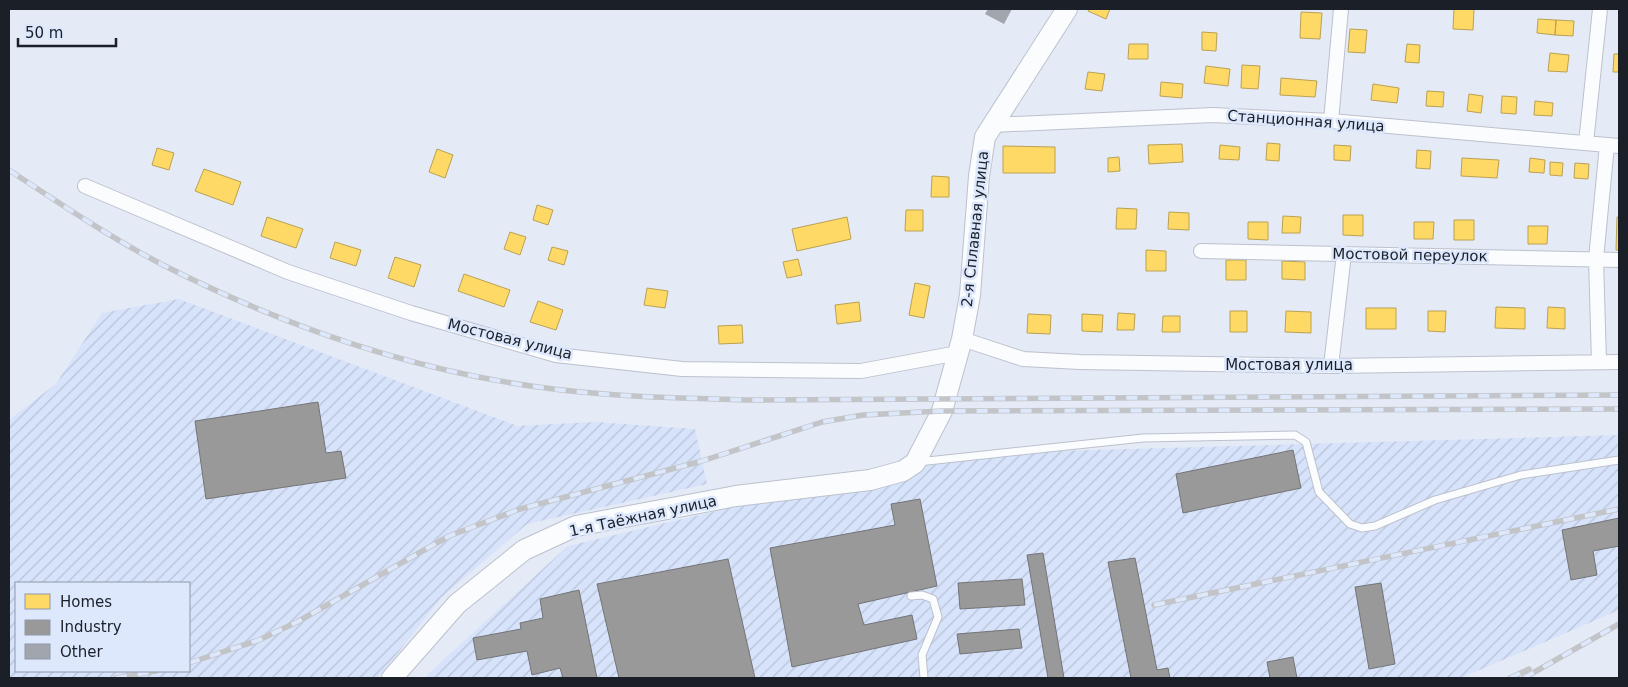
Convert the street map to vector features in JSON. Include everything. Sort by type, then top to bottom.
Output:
[{"type":"street","name":"2-я Сплавная улица","points":[[915,463],[942,411],[960,346],[970,295],[982,149],[993,125],[1067,9]]},
{"type":"street","points":[[1331,121],[1341,9]]},
{"type":"street","points":[[1586,144],[1600,9]]},
{"type":"street","name":"Станционная улица","points":[[993,125],[1213,115],[1331,121],[1613,146]]},
{"type":"street","points":[[1599,362],[1596,259],[1613,146]]},
{"type":"street","name":"Мостовая улица","points":[[85,186],[288,272],[411,313],[556,355],[682,369],[852,371],[960,346],[1023,359],[1080,362],[1331,366],[1619,362]]},
{"type":"street","name":"Мостовой переулок","points":[[1201,251],[1619,260]]},
{"type":"street","points":[[1331,366],[1344,254]]},
{"type":"street","name":"1-я Таёжная улица","points":[[392,678],[465,598],[524,550],[576,526],[736,496],[870,480],[903,471],[915,463]]},
{"type":"lane","points":[[915,463],[1143,438],[1295,435],[1306,442],[1318,492],[1350,524],[1362,528],[1375,526],[1435,500],[1521,474],[1619,460]]},
{"type":"lane","points":[[911,596],[922,595],[933,599],[938,617],[922,655],[924,678]]},
{"type":"shaded area","points":[[179,299],[517,426],[595,422],[695,429],[707,484],[527,524],[441,598],[378,678],[9,678],[9,420],[56,384],[102,313]]},
{"type":"shaded area","points":[[1619,435],[1619,610],[1461,678],[427,678],[428,674],[568,546],[959,454]]},
{"type":"building: Homes","points":[[1089,9],[1110,9],[1106,19],[1088,11]]},
{"type":"building: Homes","points":[[1454,9],[1474,9],[1473,30],[1453,29]]},
{"type":"building: Homes","points":[[1301,12],[1322,13],[1320,39],[1300,38]]},
{"type":"building: Homes","points":[[1538,19],[1556,20],[1555,35],[1537,33]]},
{"type":"building: Homes","points":[[1556,20],[1574,21],[1573,36],[1555,35]]},
{"type":"building: Homes","points":[[1350,29],[1367,30],[1365,53],[1348,52]]},
{"type":"building: Homes","points":[[1202,32],[1217,33],[1216,51],[1202,50]]},
{"type":"building: Homes","points":[[1129,44],[1148,44],[1148,59],[1128,59]]},
{"type":"building: Homes","points":[[1407,44],[1420,45],[1419,63],[1405,62]]},
{"type":"building: Homes","points":[[1550,53],[1569,55],[1567,72],[1548,71]]},
{"type":"building: Homes","points":[[1614,54],[1619,54],[1619,72],[1613,72]]},
{"type":"building: Homes","points":[[1242,65],[1260,66],[1258,89],[1241,88]]},
{"type":"building: Homes","points":[[1206,66],[1230,69],[1228,86],[1204,83]]},
{"type":"building: Homes","points":[[1088,72],[1105,74],[1102,91],[1085,89]]},
{"type":"building: Homes","points":[[1281,78],[1317,81],[1315,97],[1280,95]]},
{"type":"building: Homes","points":[[1161,82],[1183,84],[1182,98],[1160,96]]},
{"type":"building: Homes","points":[[1373,84],[1399,88],[1397,103],[1371,100]]},
{"type":"building: Homes","points":[[1427,91],[1444,92],[1443,107],[1426,106]]},
{"type":"building: Homes","points":[[1469,94],[1483,96],[1481,113],[1467,111]]},
{"type":"building: Homes","points":[[1502,96],[1517,97],[1516,114],[1501,113]]},
{"type":"building: Homes","points":[[1535,101],[1553,103],[1552,116],[1534,115]]},
{"type":"building: Homes","points":[[1267,143],[1280,144],[1279,161],[1266,160]]},
{"type":"building: Homes","points":[[1182,144],[1183,162],[1149,164],[1148,145]]},
{"type":"building: Homes","points":[[1220,145],[1240,147],[1239,160],[1219,159]]},
{"type":"building: Homes","points":[[1334,145],[1351,146],[1350,161],[1334,160]]},
{"type":"building: Homes","points":[[1003,146],[1055,147],[1055,173],[1003,173]]},
{"type":"building: Homes","points":[[157,148],[174,153],[169,170],[152,165]]},
{"type":"building: Homes","points":[[437,149],[453,155],[445,178],[429,172]]},
{"type":"building: Homes","points":[[1417,150],[1431,151],[1430,169],[1416,168]]},
{"type":"building: Homes","points":[[1119,157],[1120,171],[1108,172],[1108,158]]},
{"type":"building: Homes","points":[[1462,158],[1499,160],[1497,178],[1461,176]]},
{"type":"building: Homes","points":[[1530,158],[1545,160],[1544,173],[1529,172]]},
{"type":"building: Homes","points":[[1550,162],[1563,163],[1562,176],[1550,175]]},
{"type":"building: Homes","points":[[1575,163],[1589,164],[1588,179],[1574,178]]},
{"type":"building: Homes","points":[[204,169],[241,182],[233,205],[195,191]]},
{"type":"building: Homes","points":[[932,176],[949,177],[949,197],[931,197]]},
{"type":"building: Homes","points":[[537,205],[553,210],[548,225],[533,220]]},
{"type":"building: Homes","points":[[1117,208],[1137,209],[1136,229],[1116,229]]},
{"type":"building: Homes","points":[[906,210],[923,210],[923,231],[905,231]]},
{"type":"building: Homes","points":[[1169,212],[1189,213],[1189,230],[1168,229]]},
{"type":"building: Homes","points":[[1343,215],[1363,215],[1363,236],[1343,235]]},
{"type":"building: Homes","points":[[1283,216],[1301,217],[1300,233],[1282,233]]},
{"type":"building: Homes","points":[[267,217],[303,229],[296,248],[261,236]]},
{"type":"building: Homes","points":[[847,217],[851,239],[797,251],[792,229]]},
{"type":"building: Homes","points":[[1617,217],[1619,217],[1619,250],[1616,250]]},
{"type":"building: Homes","points":[[1454,220],[1474,220],[1474,240],[1454,240]]},
{"type":"building: Homes","points":[[1248,222],[1268,222],[1268,240],[1248,239]]},
{"type":"building: Homes","points":[[1414,222],[1434,222],[1433,239],[1414,239]]},
{"type":"building: Homes","points":[[1528,226],[1548,226],[1547,244],[1528,244]]},
{"type":"building: Homes","points":[[510,232],[526,237],[520,255],[504,249]]},
{"type":"building: Homes","points":[[335,242],[361,250],[356,266],[330,258]]},
{"type":"building: Homes","points":[[552,247],[568,251],[564,265],[548,260]]},
{"type":"building: Homes","points":[[1146,250],[1166,251],[1166,271],[1146,271]]},
{"type":"building: Homes","points":[[395,257],[421,265],[414,287],[388,278]]},
{"type":"building: Homes","points":[[798,259],[802,275],[787,278],[783,262]]},
{"type":"building: Homes","points":[[1226,260],[1246,260],[1246,280],[1226,280]]},
{"type":"building: Homes","points":[[1282,261],[1305,262],[1305,280],[1282,279]]},
{"type":"building: Homes","points":[[464,274],[510,290],[504,307],[458,291]]},
{"type":"building: Homes","points":[[915,283],[930,286],[924,318],[909,315]]},
{"type":"building: Homes","points":[[647,288],[668,291],[665,308],[644,305]]},
{"type":"building: Homes","points":[[538,301],[563,310],[556,330],[530,322]]},
{"type":"building: Homes","points":[[859,302],[861,321],[837,324],[835,305]]},
{"type":"building: Homes","points":[[1496,307],[1525,308],[1525,329],[1495,328]]},
{"type":"building: Homes","points":[[1548,307],[1565,308],[1565,329],[1547,328]]},
{"type":"building: Homes","points":[[1366,308],[1396,308],[1396,329],[1366,329]]},
{"type":"building: Homes","points":[[1230,311],[1247,311],[1247,332],[1230,332]]},
{"type":"building: Homes","points":[[1286,311],[1311,312],[1311,333],[1285,332]]},
{"type":"building: Homes","points":[[1428,311],[1446,311],[1445,332],[1428,331]]},
{"type":"building: Homes","points":[[1118,313],[1135,314],[1134,330],[1117,330]]},
{"type":"building: Homes","points":[[1028,314],[1051,315],[1050,334],[1027,333]]},
{"type":"building: Homes","points":[[1082,314],[1103,315],[1102,332],[1082,331]]},
{"type":"building: Homes","points":[[1163,316],[1180,316],[1180,332],[1162,332]]},
{"type":"building: Homes","points":[[742,325],[743,343],[719,344],[718,326]]},
{"type":"building: Industry","points":[[318,402],[326,453],[341,451],[346,478],[206,499],[195,421]]},
{"type":"building: Industry","points":[[1293,450],[1301,488],[1183,513],[1176,474]]},
{"type":"building: Industry","points":[[920,499],[937,586],[858,604],[864,625],[912,615],[917,639],[792,667],[770,548],[895,525],[891,504]]},
{"type":"building: Industry","points":[[1619,518],[1619,546],[1593,551],[1597,575],[1571,580],[1562,530]]},
{"type":"building: Industry","points":[[1043,553],[1064,678],[1048,678],[1027,555]]},
{"type":"building: Industry","points":[[1135,558],[1157,670],[1168,668],[1170,678],[1131,678],[1108,562]]},
{"type":"building: Industry","points":[[728,559],[755,678],[619,678],[597,584]]},
{"type":"building: Industry","points":[[1022,579],[1025,605],[960,609],[958,583]]},
{"type":"building: Industry","points":[[1381,583],[1395,664],[1369,669],[1355,587]]},
{"type":"building: Industry","points":[[579,590],[597,678],[563,678],[560,668],[532,675],[527,651],[477,660],[473,638],[521,629],[520,623],[543,618],[540,599]]},
{"type":"building: Industry","points":[[1019,629],[1022,648],[960,654],[957,634]]},
{"type":"building: Industry","points":[[1293,657],[1297,678],[1270,678],[1267,662]]},
{"type":"building: Other","points":[[988,9],[1012,9],[1004,24],[985,14]]},
{"type":"railway","points":[[9,170],[125,244],[165,266],[254,307],[346,342],[393,356],[441,369],[538,387],[618,395],[752,400],[1619,395]]},
{"type":"railway","points":[[190,663],[259,640],[297,622],[449,536],[520,509],[702,461],[822,422],[863,415],[942,411],[1619,409]]},
{"type":"railway","points":[[1154,605],[1619,509]]},
{"type":"railway","points":[[1524,678],[1619,624]]},
{"type":"railway","points":[[1510,678],[1529,669]]},
{"type":"railway","points":[[116,678],[150,672]]}]
